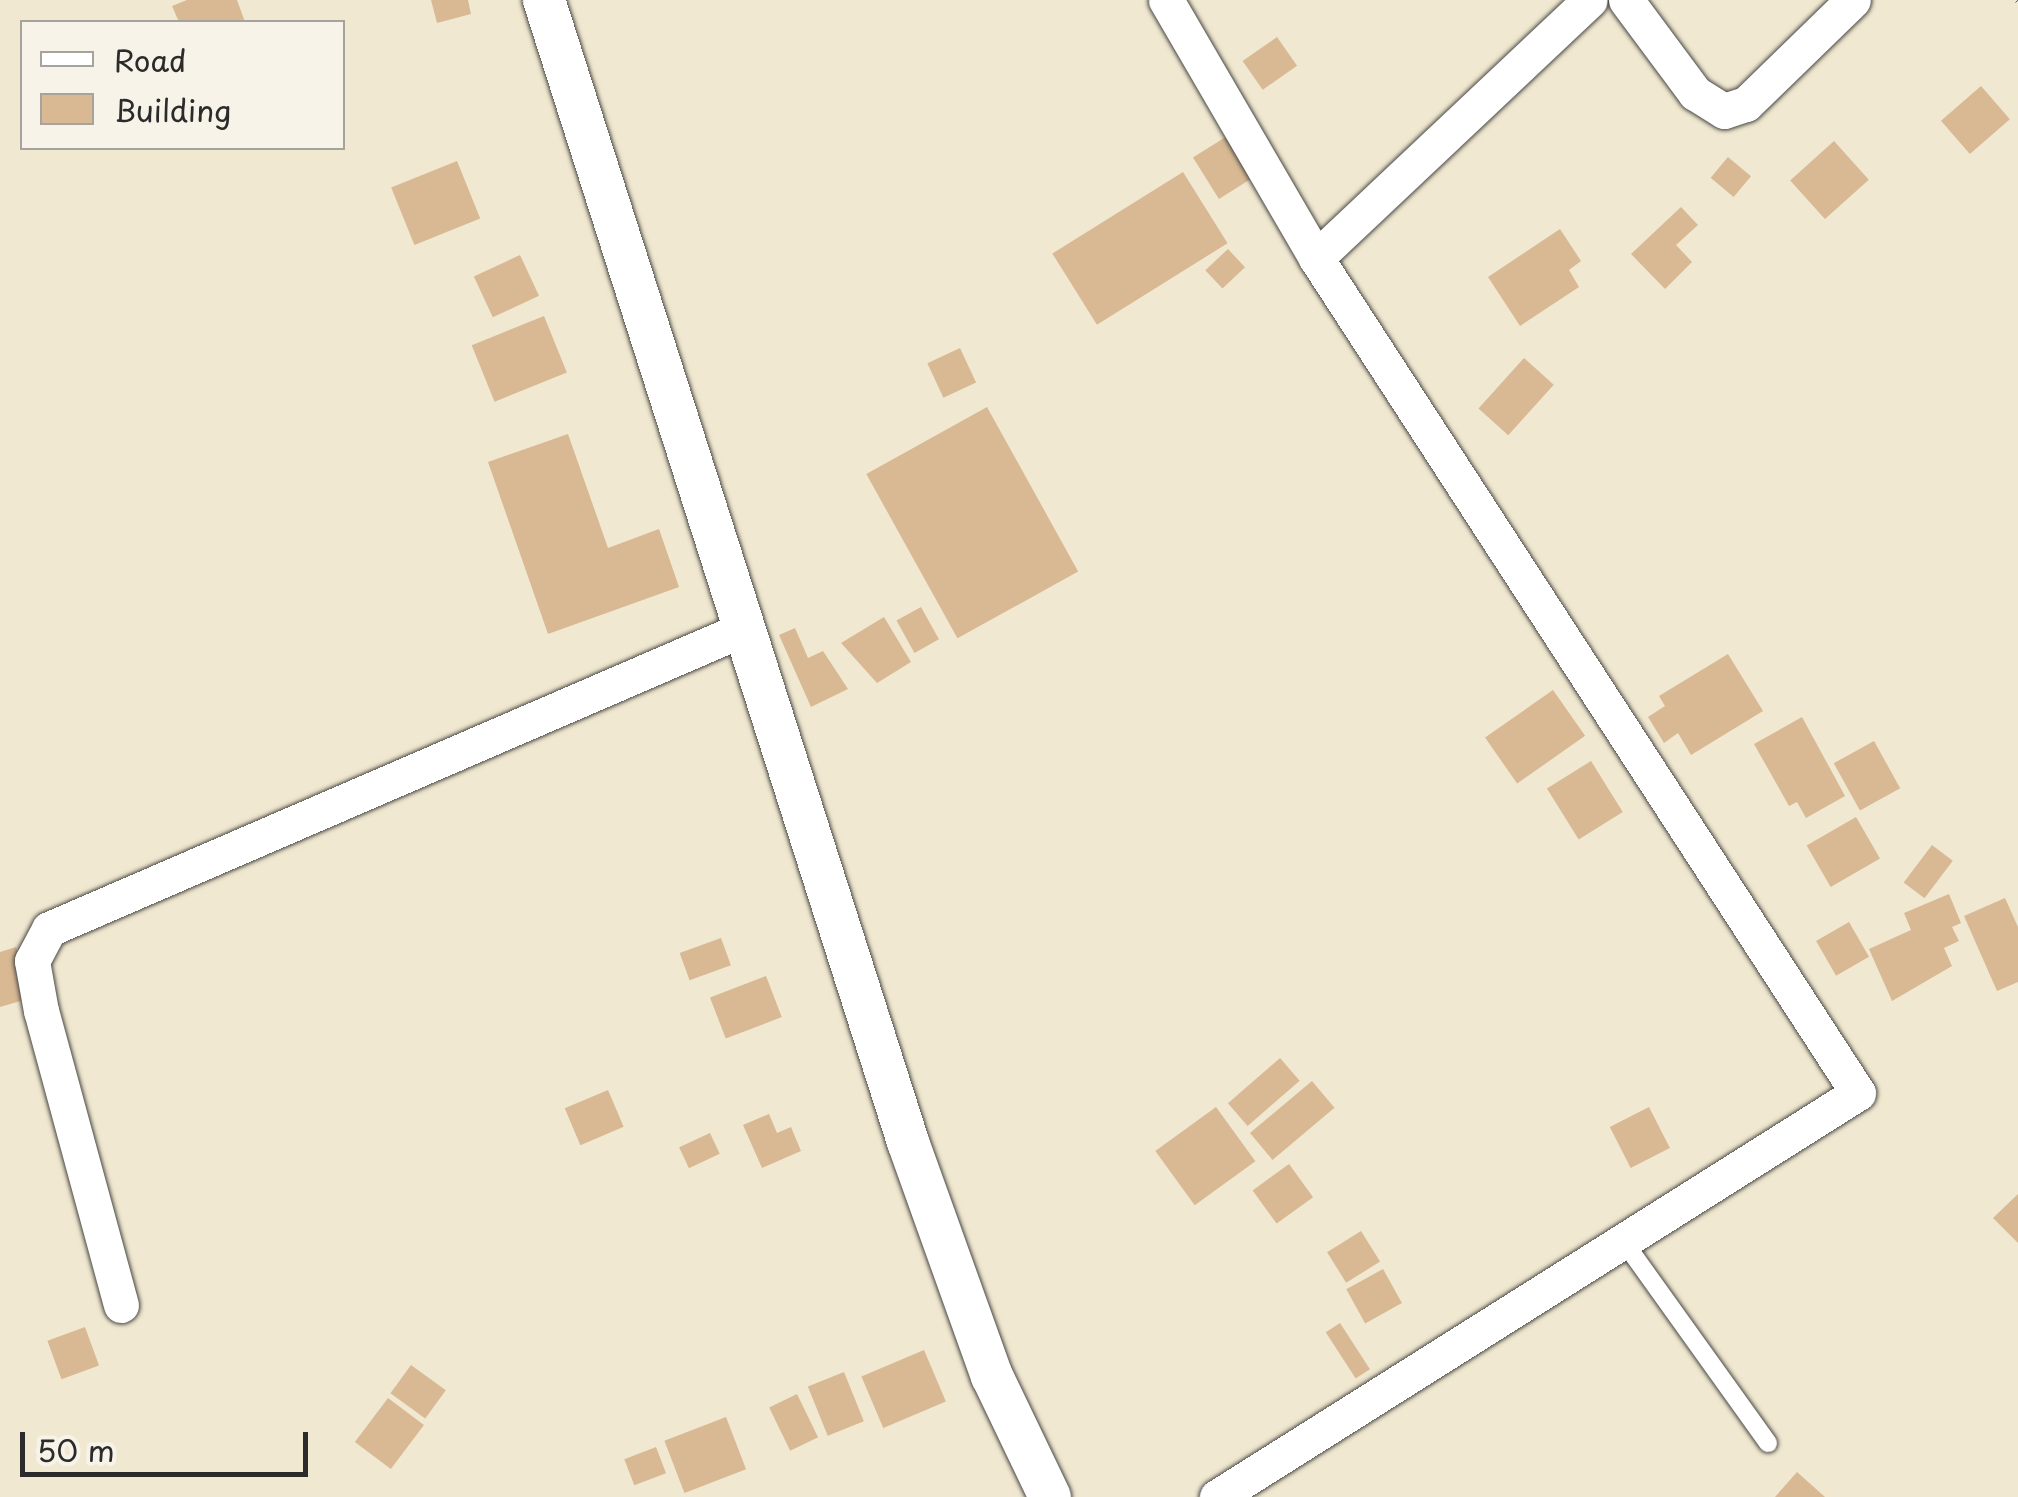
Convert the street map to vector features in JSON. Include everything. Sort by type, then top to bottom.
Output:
[{"type":"street","points":[[544,0],[741,630],[908,1142],[992,1376],[1050,1497]]},
{"type":"street","points":[[1166,0],[1316,258],[1856,1086],[1850,1106],[1622,1239],[1217,1497]]},
{"type":"street","points":[[1316,258],[1590,0]]},
{"type":"street","points":[[1626,0],[1695,93],[1724,110],[1746,104],[1854,0]]},
{"type":"street","points":[[121,1304],[41,1012],[32,961],[49,930],[741,630]]},
{"type":"lane","points":[[1622,1239],[1768,1443]]},
{"type":"building","points":[[187,0],[237,0],[244,20],[178,20],[172,6]]},
{"type":"building","points":[[431,0],[468,0],[471,14],[437,23]]},
{"type":"building","points":[[1277,37],[1297,66],[1263,90],[1243,61]]},
{"type":"building","points":[[1981,86],[2010,119],[1970,154],[1941,121]]},
{"type":"building","points":[[1232,133],[1258,175],[1219,199],[1193,157]]},
{"type":"building","points":[[1834,141],[1869,180],[1825,219],[1790,180]]},
{"type":"building","points":[[1728,157],[1751,176],[1734,197],[1711,178]]},
{"type":"building","points":[[457,161],[480,218],[414,245],[391,188]]},
{"type":"building","points":[[1183,172],[1228,243],[1097,325],[1052,254]]},
{"type":"building","points":[[1681,207],[1698,225],[1676,245],[1692,262],[1665,289],[1631,254]]},
{"type":"building","points":[[1560,229],[1581,261],[1569,270],[1579,287],[1520,326],[1488,277]]},
{"type":"building","points":[[1228,249],[1245,267],[1222,288],[1205,270]]},
{"type":"building","points":[[520,255],[539,296],[493,317],[474,277]]},
{"type":"building","points":[[544,316],[567,373],[495,402],[472,345]]},
{"type":"building","points":[[960,348],[976,382],[943,398],[927,363]]},
{"type":"building","points":[[1524,358],[1554,385],[1508,435],[1478,409]]},
{"type":"building","points":[[987,407],[1078,571],[957,638],[866,474]]},
{"type":"building","points":[[568,434],[608,548],[659,529],[679,587],[548,634],[488,462]]},
{"type":"building","points":[[921,607],[939,639],[914,653],[897,621]]},
{"type":"building","points":[[884,617],[911,662],[877,683],[841,643]]},
{"type":"building","points":[[795,628],[808,658],[823,651],[848,689],[811,707],[779,635]]},
{"type":"building","points":[[1728,654],[1763,711],[1691,755],[1678,733],[1664,743],[1648,717],[1665,706],[1659,696]]},
{"type":"building","points":[[1553,690],[1585,736],[1517,783],[1485,738]]},
{"type":"building","points":[[1802,717],[1845,796],[1806,818],[1797,802],[1789,806],[1754,744]]},
{"type":"building","points":[[1874,741],[1900,788],[1860,811],[1834,763]]},
{"type":"building","points":[[1591,761],[1623,812],[1579,839],[1547,789]]},
{"type":"building","points":[[1856,817],[1880,859],[1831,887],[1807,846]]},
{"type":"building","points":[[1932,845],[1953,861],[1924,898],[1904,883]]},
{"type":"building","points":[[1949,894],[1961,923],[1952,927],[1959,941],[1944,948],[1952,966],[1892,1001],[1869,949],[1911,930],[1904,913]]},
{"type":"building","points":[[2005,898],[2018,927],[2018,982],[1997,991],[1964,916]]},
{"type":"building","points":[[1849,922],[1869,957],[1836,976],[1816,941]]},
{"type":"building","points":[[721,938],[731,965],[690,980],[680,953]]},
{"type":"building","points":[[16,947],[31,998],[0,1007],[0,952]]},
{"type":"building","points":[[766,976],[782,1017],[726,1039],[710,998]]},
{"type":"building","points":[[1280,1058],[1300,1081],[1248,1126],[1228,1103]]},
{"type":"building","points":[[1312,1081],[1334,1108],[1272,1160],[1250,1133]]},
{"type":"building","points":[[608,1090],[624,1127],[580,1145],[565,1108]]},
{"type":"building","points":[[1216,1107],[1255,1161],[1195,1205],[1155,1151]]},
{"type":"building","points":[[1649,1107],[1670,1148],[1631,1168],[1610,1127]]},
{"type":"building","points":[[769,1114],[777,1133],[791,1127],[801,1151],[762,1168],[743,1125]]},
{"type":"building","points":[[710,1133],[720,1154],[689,1168],[679,1147]]},
{"type":"building","points":[[1289,1164],[1313,1197],[1277,1224],[1253,1190]]},
{"type":"building","points":[[2018,1194],[2018,1243],[1993,1218]]},
{"type":"building","points":[[1361,1231],[1380,1262],[1346,1283],[1327,1252]]},
{"type":"building","points":[[1383,1269],[1402,1303],[1365,1323],[1346,1289]]},
{"type":"building","points":[[1340,1323],[1370,1369],[1356,1378],[1326,1332]]},
{"type":"building","points":[[85,1327],[99,1366],[61,1379],[47,1341]]},
{"type":"building","points":[[924,1350],[946,1402],[883,1428],[861,1377]]},
{"type":"building","points":[[411,1365],[446,1390],[425,1419],[390,1393]]},
{"type":"building","points":[[844,1372],[864,1421],[828,1436],[808,1387]]},
{"type":"building","points":[[797,1394],[818,1437],[790,1451],[769,1408]]},
{"type":"building","points":[[388,1398],[424,1425],[391,1469],[355,1442]]},
{"type":"building","points":[[726,1417],[746,1469],[684,1493],[664,1441]]},
{"type":"building","points":[[656,1447],[666,1473],[634,1485],[624,1459]]},
{"type":"building","points":[[1797,1472],[1825,1497],[1775,1497]]}]
